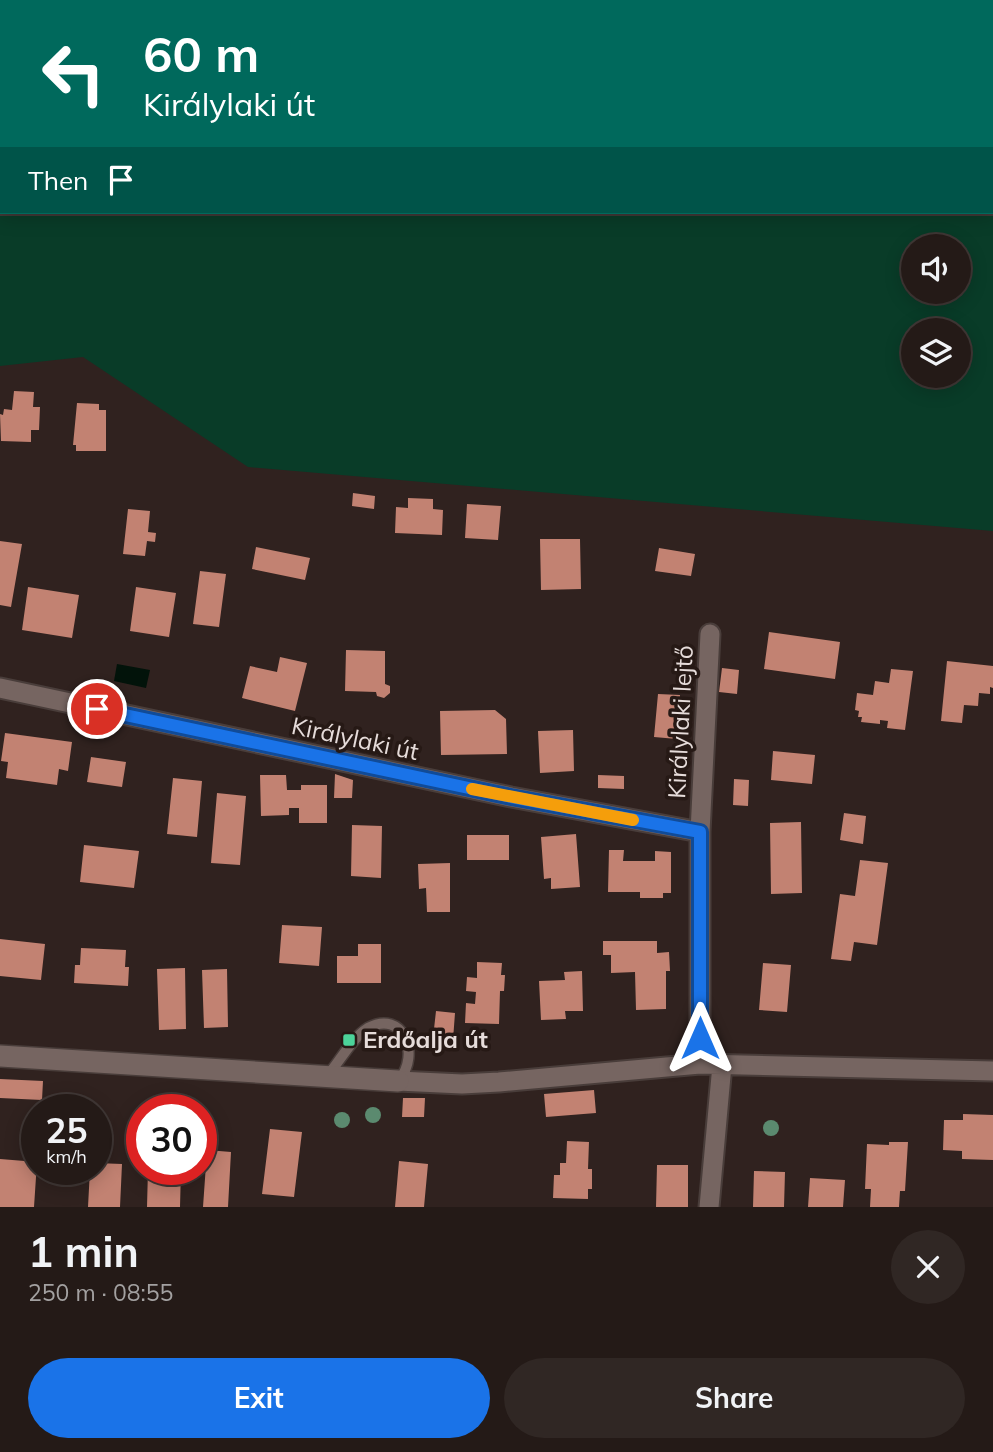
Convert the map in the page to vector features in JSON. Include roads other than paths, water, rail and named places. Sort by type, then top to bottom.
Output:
[{"type":"street","name":"Királylaki lejtő","points":[[700,1065],[700,832],[710,634]]},
{"type":"street","name":"Királylaki út","points":[[0,688],[511,797],[700,832]]},
{"type":"street","points":[[0,1056],[462,1084],[700,1065],[993,1071]]},
{"type":"street","points":[[709,1207],[722,1065]]},
{"type":"lane","points":[[328,1075],[362,1033],[384,1023],[398,1029],[408,1045],[409,1061],[406,1071],[398,1081]]},
{"type":"place","name":"Erdőalja út","points":[[349,1040]]}]
